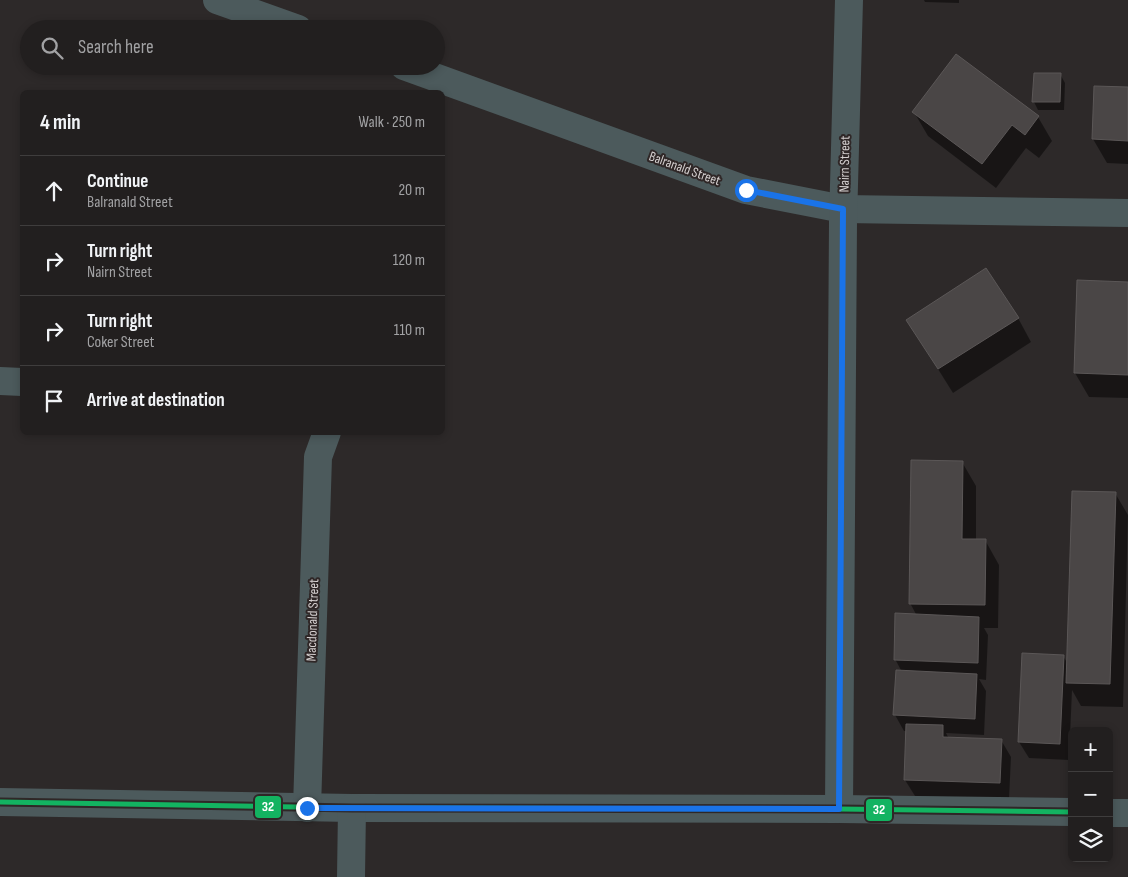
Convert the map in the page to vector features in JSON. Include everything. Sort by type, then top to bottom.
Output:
[{"type":"street","points":[[217,0],[273,20]]},
{"type":"street","name":"Nairn Street","points":[[839,809],[843,209],[849,0]]},
{"type":"street","name":"Balranald Street","points":[[421,75],[443,87],[746,190],[843,209],[1128,213]]},
{"type":"street","points":[[0,381],[20,382]]},
{"type":"street","name":"Macdonald Street","points":[[307,808],[318,457],[326,435]]},
{"type":"street","points":[[0,802],[307,808],[839,809],[1068,812]]},
{"type":"street","points":[[351,877],[352,808]]},
{"type":"street","points":[[1113,813],[1128,813]]},
{"type":"building","points":[[956,54],[1039,116],[1025,135],[1012,125],[982,164],[912,112]]},
{"type":"building","points":[[1034,73],[1061,73],[1060,102],[1032,102]]},
{"type":"building","points":[[1094,86],[1128,87],[1128,141],[1092,139]]},
{"type":"building","points":[[986,268],[1019,318],[938,369],[906,320]]},
{"type":"building","points":[[1077,280],[1128,282],[1128,375],[1074,373]]},
{"type":"building","points":[[911,460],[963,461],[962,539],[986,539],[985,605],[909,604]]},
{"type":"building","points":[[1072,491],[1116,492],[1110,684],[1066,683]]},
{"type":"building","points":[[895,613],[979,617],[978,663],[894,660]]},
{"type":"building","points":[[1022,653],[1064,655],[1060,744],[1018,742]]},
{"type":"building","points":[[896,670],[977,674],[975,719],[893,715]]},
{"type":"building","points":[[906,724],[943,725],[943,737],[1002,739],[1000,783],[904,780]]},
{"type":"transit line","name":"32","points":[[0,802],[352,808],[839,809],[1068,812]]},
{"type":"route","points":[[307,808],[839,809],[843,209],[746,190]]}]
